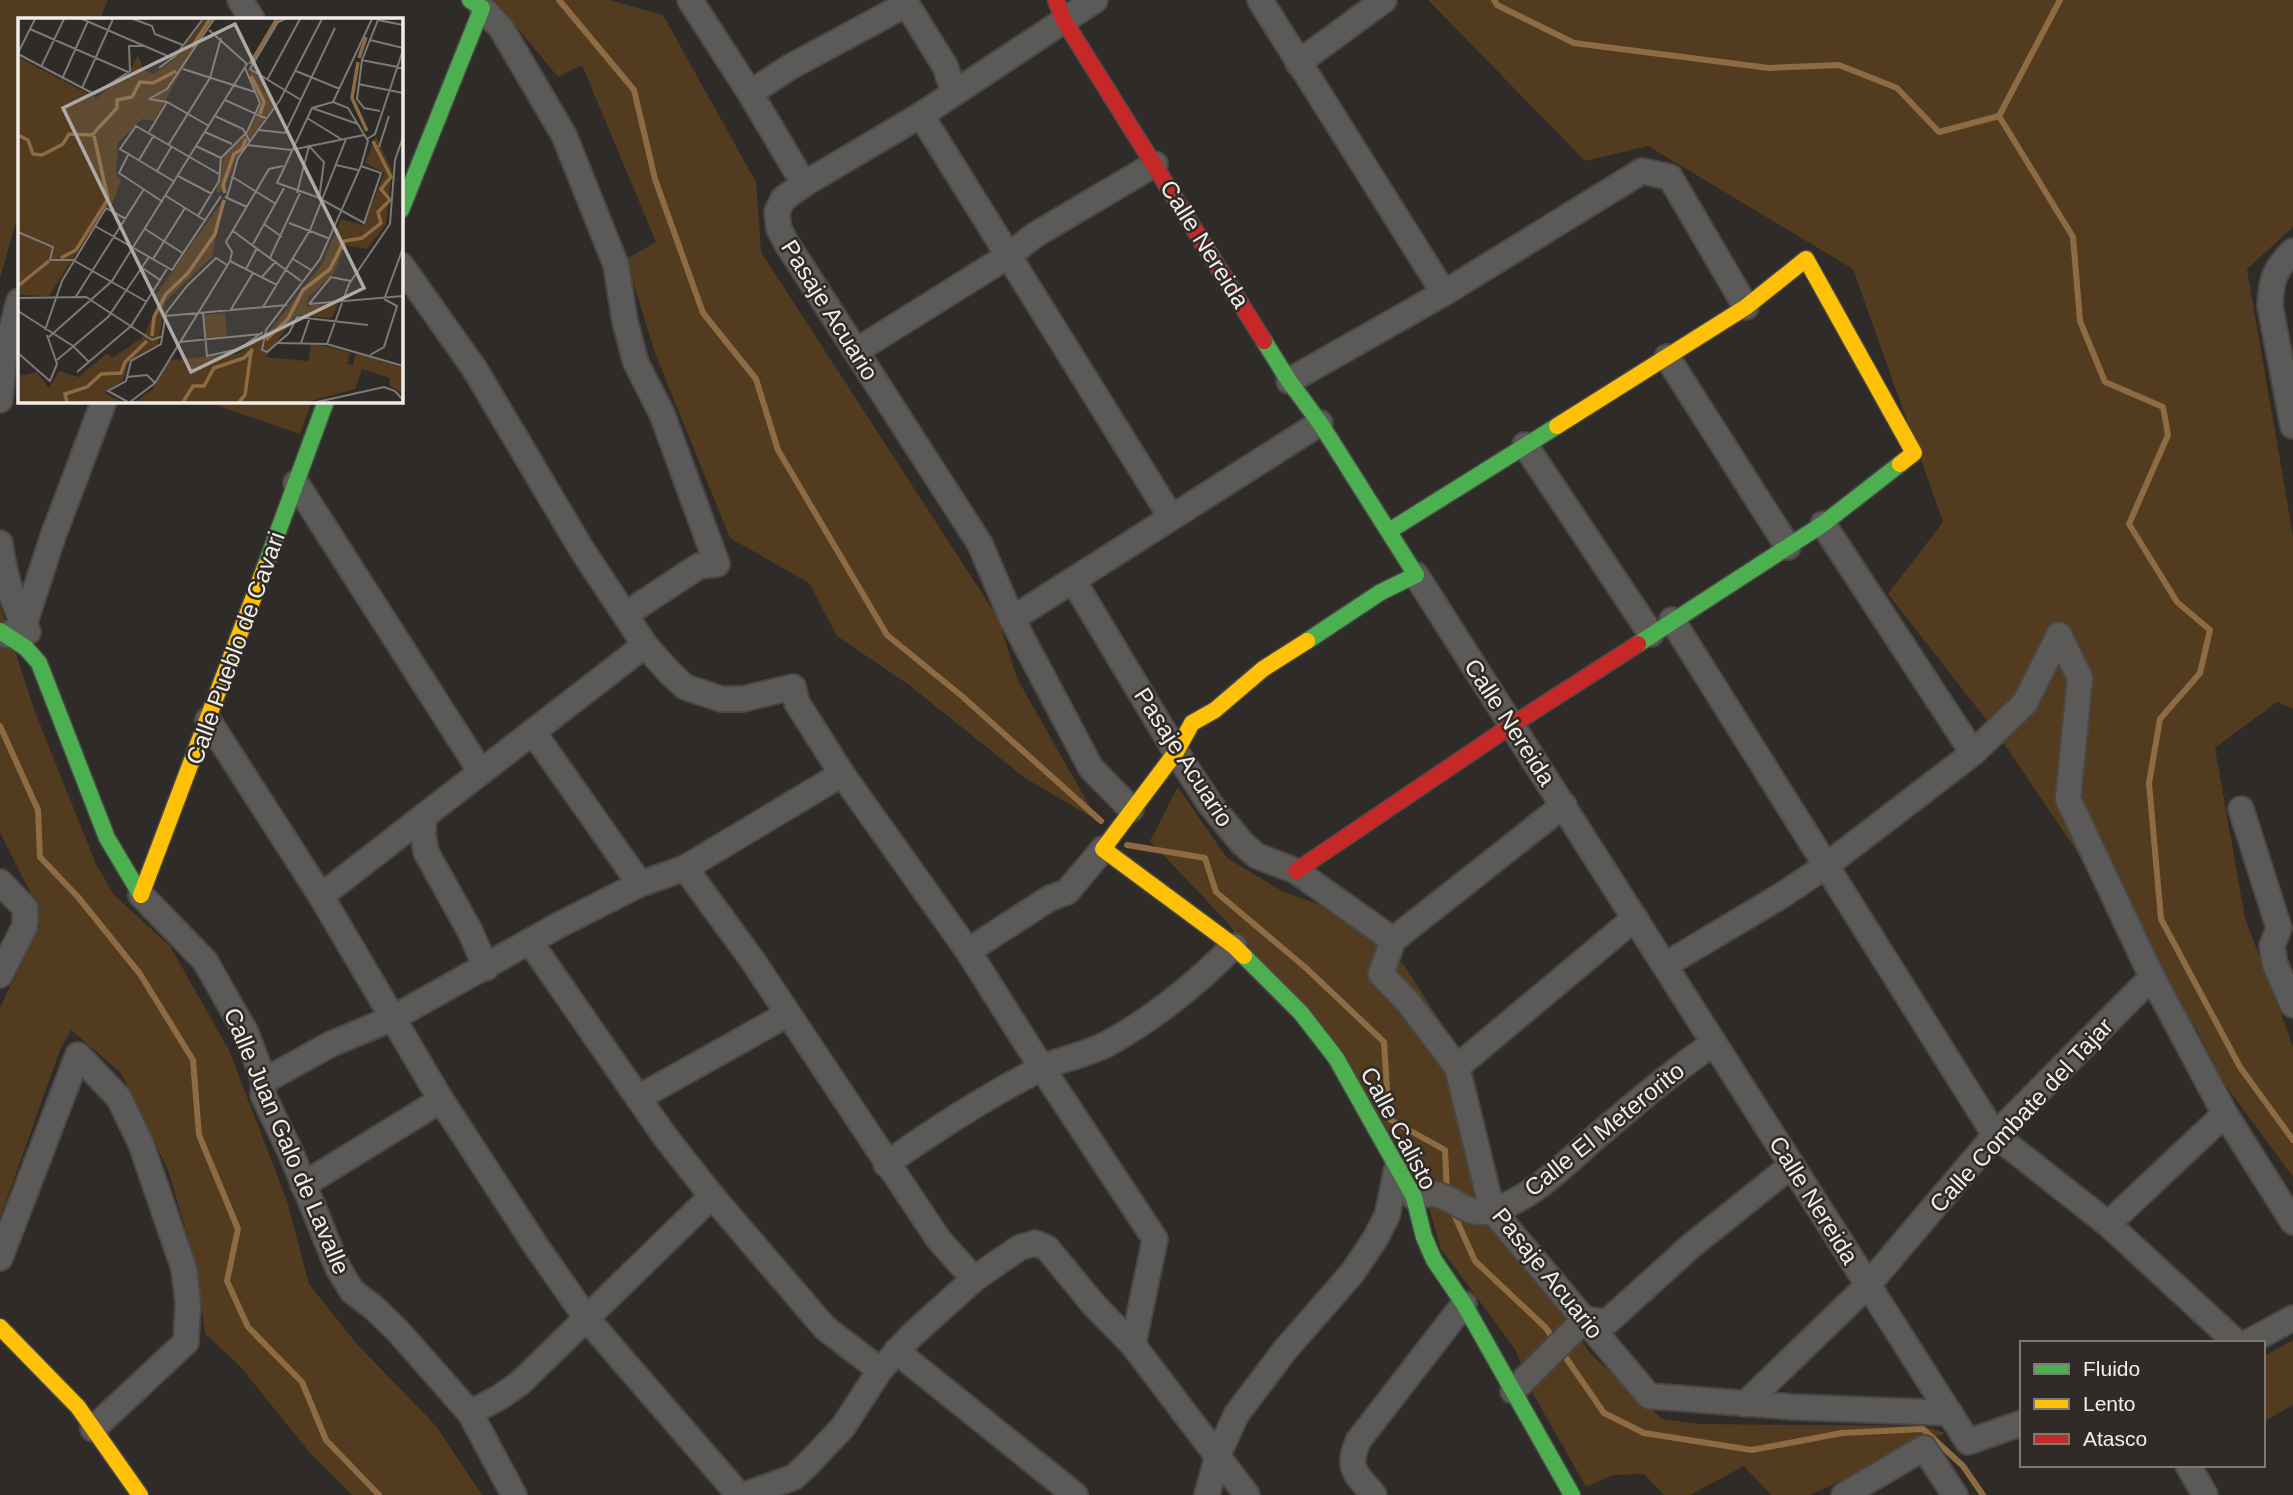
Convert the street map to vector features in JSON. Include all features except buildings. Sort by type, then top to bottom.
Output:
[{"type":"street","points":[[690,0],[804,184]]},
{"type":"street","name":"Pasaje Acuario","points":[[1095,0],[1060,9],[954,93],[804,184],[783,200],[777,212],[779,229],[980,544],[1012,619],[1091,768],[1131,809]]},
{"type":"street","points":[[1260,0],[1444,293]]},
{"type":"street","points":[[1298,63],[1384,0]]},
{"type":"street","points":[[750,93],[790,67],[906,2],[945,66],[954,93]]},
{"type":"street","points":[[402,207],[476,4],[501,28],[564,135],[616,265],[625,321],[636,363],[662,414],[717,564],[699,566],[626,614]]},
{"type":"street","name":"Calle Nereida","points":[[1060,9],[1289,381],[1320,423],[1968,1441],[2020,1424]]},
{"type":"street","points":[[921,115],[1171,517]]},
{"type":"street","points":[[856,351],[1008,256],[1035,235],[1156,164]]},
{"type":"street","points":[[1289,381],[1444,293],[1642,171],[1670,177],[1746,307]]},
{"type":"street","points":[[2293,251],[2278,266],[2271,285],[2270,306],[2293,426]]},
{"type":"street","points":[[1296,871],[1512,725],[1823,524],[1914,453],[1806,259],[1746,307],[1389,531]]},
{"type":"street","points":[[402,266],[474,368],[582,550],[645,645],[685,687],[703,695],[721,699],[743,699],[793,687],[797,703],[842,774],[968,951],[1155,1239],[1133,1345]]},
{"type":"street","points":[[0,400],[4,359],[18,305]]},
{"type":"street","points":[[1667,356],[1788,547]]},
{"type":"street","points":[[10,630],[54,536],[104,402]]},
{"type":"street","name":"Calle Pueblo de Cavari","points":[[141,895],[326,402]]},
{"type":"street","points":[[1012,619],[1320,423]]},
{"type":"street","points":[[1525,445],[1651,634]]},
{"type":"street","points":[[296,483],[481,772]]},
{"type":"street","points":[[1823,524],[1973,753]]},
{"type":"street","points":[[0,543],[8,583],[10,630]]},
{"type":"street","points":[[968,951],[1050,898],[1067,892],[1176,752],[1192,723],[1215,710],[1263,669],[1381,592],[1416,575]]},
{"type":"street","name":"Pasaje Acuario","points":[[1073,580],[1176,752],[1210,804],[1242,844],[1257,856],[1296,871],[1393,940],[1381,974],[1408,1002],[1457,1067],[1492,1210],[1649,1396],[1745,1404],[1950,1413]]},
{"type":"street","points":[[1672,620],[1995,1135],[2108,1224],[2236,1341]]},
{"type":"street","points":[[10,630],[34,645],[39,663]]},
{"type":"street","points":[[1665,965],[1827,865],[1973,753],[2025,703],[2059,635],[2080,678],[2068,799],[2152,977],[2225,1114],[2293,1222]]},
{"type":"street","points":[[321,896],[645,645]]},
{"type":"street","name":"Calle Juan Galo de Lavalle","points":[[39,663],[107,838],[141,895],[205,961],[246,1033],[264,1081],[263,1095],[290,1151],[338,1268],[352,1292],[397,1330],[470,1413],[514,1495]]},
{"type":"street","points":[[208,720],[321,896],[441,1100],[536,1246],[587,1319],[739,1495]]},
{"type":"street","points":[[533,732],[640,884]]},
{"type":"street","points":[[264,1081],[331,1044],[391,1019],[640,884],[685,868],[842,774]]},
{"type":"street","points":[[1393,940],[1563,805]]},
{"type":"street","points":[[2241,809],[2286,921],[2272,946],[2274,964],[2293,1005]]},
{"type":"street","points":[[424,816],[426,852],[470,931],[486,968]]},
{"type":"street","name":"Calle Calisto","points":[[1103,849],[1234,946],[1301,1013],[1336,1058],[1414,1197],[1433,1260],[1464,1304],[1572,1495]]},
{"type":"street","points":[[685,868],[753,961],[939,1240],[974,1279]]},
{"type":"street","points":[[0,882],[25,908],[25,926],[0,975]]},
{"type":"street","points":[[1457,1067],[1635,918]]},
{"type":"street","points":[[530,942],[638,1098],[712,1196],[825,1328],[888,1361],[1075,1495]]},
{"type":"street","points":[[886,1164],[948,1120],[1042,1068],[1084,1055],[1145,1020],[1199,979],[1234,946]]},
{"type":"street","name":"Calle Combate del Tajar","points":[[1745,1404],[1868,1285],[1995,1135],[2152,977]]},
{"type":"street","points":[[638,1098],[788,1014]]},
{"type":"street","name":"Calle El Meterorito","points":[[1492,1210],[1527,1194],[1671,1072],[1714,1043]]},
{"type":"street","points":[[0,1258],[78,1055],[119,1098],[141,1144],[184,1269],[188,1304],[186,1342],[93,1429]]},
{"type":"street","points":[[303,1185],[441,1100]]},
{"type":"street","points":[[2108,1224],[2225,1114]]},
{"type":"street","points":[[1513,1391],[1585,1319],[1606,1322],[1620,1312],[1691,1246],[1792,1165]]},
{"type":"street","points":[[1207,1495],[1218,1455],[1236,1415],[1285,1350],[1353,1272],[1375,1239],[1387,1216],[1398,1168]]},
{"type":"street","points":[[1414,1197],[1426,1193],[1441,1194],[1472,1212],[1492,1210]]},
{"type":"street","points":[[470,1413],[520,1383],[712,1196]]},
{"type":"street","points":[[745,1495],[780,1488],[793,1477],[843,1427],[888,1361],[974,1279],[1019,1248],[1035,1243],[1047,1248],[1094,1305],[1133,1345],[1247,1495]]},
{"type":"street","points":[[1374,1495],[1355,1471],[1351,1458],[1358,1441],[1464,1304]]},
{"type":"street","points":[[2251,1341],[2293,1318]]},
{"type":"street","points":[[0,1327],[78,1407],[140,1495]]},
{"type":"street","points":[[1844,1495],[1924,1448],[1955,1495]]},
{"type":"street","points":[[2189,1467],[2205,1495]]},
{"type":"shaded area","points":[[0,0],[108,0],[100,18],[18,18],[18,216],[0,279]]},
{"type":"shaded area","points":[[494,0],[610,0],[663,15],[756,182],[761,252],[998,618],[1017,678],[1098,821],[1025,778],[909,685],[837,636],[809,583],[730,538],[655,353],[626,259],[656,242],[582,65],[558,77]]},
{"type":"shaded area","points":[[1428,0],[2293,0],[2293,227],[2247,269],[2293,536],[2293,709],[2277,702],[2215,748],[2245,918],[2293,1046],[2293,1177],[2221,1079],[2197,1030],[1999,736],[1888,594],[1943,522],[1853,269],[1648,146],[1585,161]]},
{"type":"shaded area","points":[[207,402],[312,402],[300,434]]},
{"type":"shaded area","points":[[0,605],[35,712],[96,864],[114,895],[170,946],[229,1050],[287,1201],[309,1284],[356,1343],[436,1426],[482,1495],[352,1495],[310,1453],[239,1365],[205,1334],[196,1264],[168,1170],[121,1073],[71,1030],[60,1050],[0,1218],[0,1007],[40,926],[31,894],[0,833]]},
{"type":"shaded area","points":[[1178,787],[1227,858],[1282,891],[1326,907],[1404,965],[1442,1024],[1454,1103],[1520,1253],[1591,1354],[1662,1419],[1700,1424],[1923,1426],[1945,1433],[1810,1495],[1771,1495],[1744,1466],[1690,1495],[1664,1495],[1644,1474],[1612,1475],[1586,1487],[1533,1394],[1515,1349],[1441,1249],[1419,1174],[1226,921],[1150,841]]},
{"type":"shaded area","points":[[2293,1340],[2293,1405],[2265,1421],[2265,1356]]},
{"type":"waterway","points":[[559,0],[634,90],[655,179],[703,313],[756,379],[778,450],[887,635],[963,697],[1101,821]]},
{"type":"waterway","points":[[1494,0],[1497,5],[1574,43],[1769,68],[1839,65],[1897,88],[1939,132],[1999,116]]},
{"type":"waterway","points":[[2060,0],[1999,116],[2073,237],[2080,321],[2105,382],[2163,407],[2168,435],[2129,524],[2177,602],[2210,630],[2200,673],[2160,719],[2149,783],[2161,919],[2240,1067],[2293,1140]]},
{"type":"waterway","points":[[0,726],[38,810],[40,857],[78,897],[140,974],[193,1060],[199,1135],[238,1229],[227,1281],[248,1327],[302,1382],[326,1440],[379,1495]]},
{"type":"waterway","points":[[1127,845],[1205,858],[1216,892],[1306,968],[1384,1042],[1389,1119],[1445,1150],[1447,1192]]},
{"type":"waterway","points":[[1453,1212],[1475,1261],[1546,1328],[1552,1337]]},
{"type":"waterway","points":[[1564,1355],[1604,1413],[1644,1433],[1752,1450],[1842,1433],[1923,1429],[1963,1466],[1983,1495]]},
{"type":"traffic: fast","points":[[402,208],[482,8],[470,0]]},
{"type":"traffic: fast","points":[[1264,341],[1320,423],[1416,575],[1381,592],[1307,641]]},
{"type":"traffic: fast","points":[[265,567],[326,402]]},
{"type":"traffic: fast","points":[[1389,531],[1557,426]]},
{"type":"traffic: fast","points":[[1638,644],[1823,524],[1900,464]]},
{"type":"traffic: fast","points":[[0,631],[26,648],[39,663],[107,838],[141,895]]},
{"type":"traffic: fast","points":[[1244,956],[1301,1013],[1336,1058],[1414,1197],[1424,1237],[1434,1260],[1464,1304],[1572,1495]]},
{"type":"traffic: slow","points":[[1557,426],[1746,307],[1806,259],[1914,453],[1900,464]]},
{"type":"traffic: slow","points":[[141,895],[265,567]]},
{"type":"traffic: slow","points":[[1244,956],[1103,849],[1176,752],[1192,723],[1215,710],[1263,669],[1307,641]]},
{"type":"traffic: slow","points":[[0,1327],[78,1407],[140,1495]]},
{"type":"traffic: jam","points":[[1056,0],[1063,19],[1264,341]]},
{"type":"traffic: jam","points":[[1296,871],[1512,725],[1638,644]]}]
